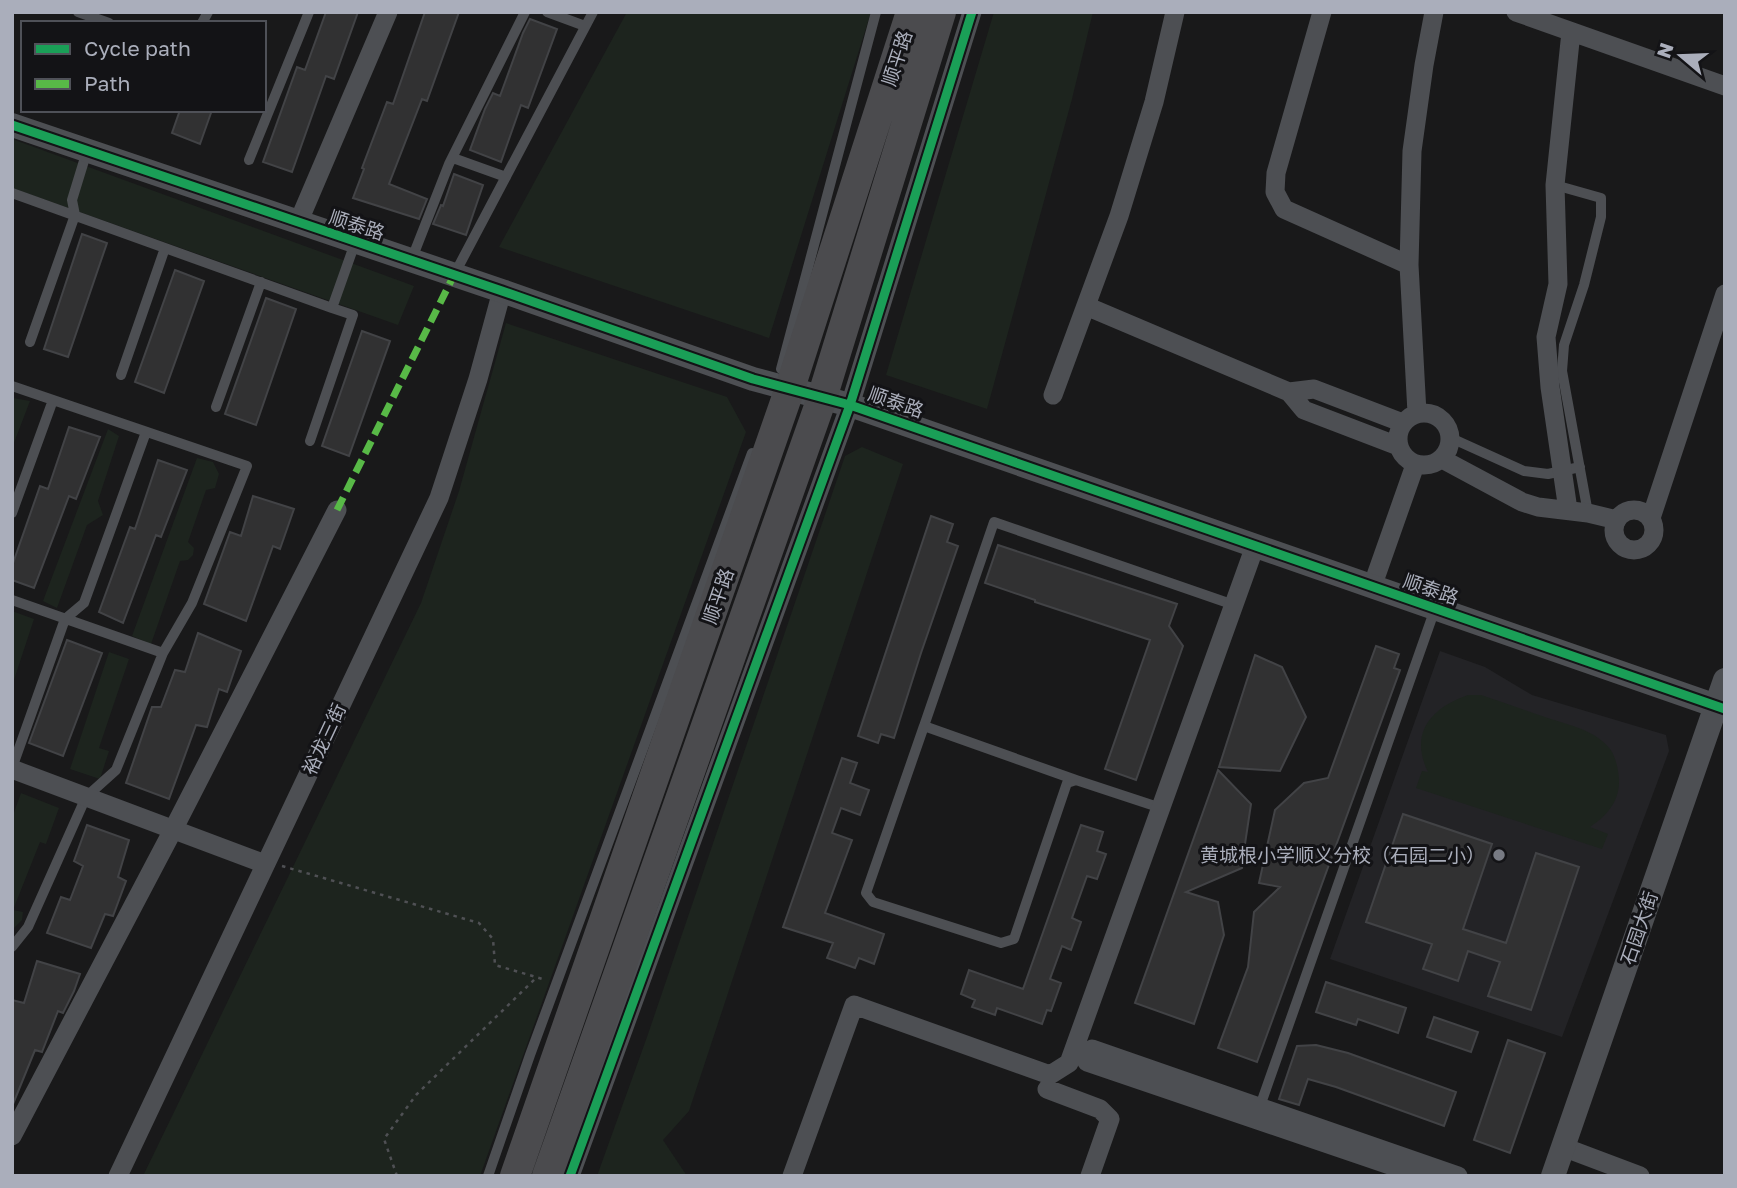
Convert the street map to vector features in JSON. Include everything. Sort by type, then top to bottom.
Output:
[{"type":"main road","name":"顺平路","points":[[515,1176],[911,12]]},
{"type":"main road","name":"顺平路","points":[[547,1176],[836,401],[941,12]]},
{"type":"street","points":[[298,223],[388,12]]},
{"type":"street","points":[[570,1176],[972,12]]},
{"type":"street","points":[[1053,395],[1119,216],[1154,102],[1175,12]]},
{"type":"street","points":[[1322,12],[1276,173],[1275,192],[1284,209],[1409,265]]},
{"type":"street","points":[[1289,392],[1314,389],[1410,418],[1427,412],[1436,415],[1449,429],[1450,446],[1442,459],[1434,464],[1415,465],[1401,454],[1397,438],[1410,418],[1409,265],[1412,151],[1434,12]]},
{"type":"street","points":[[1516,12],[1725,86]]},
{"type":"street","points":[[1568,510],[1571,469],[1550,387],[1546,337],[1558,285],[1555,185],[1571,32]]},
{"type":"street","name":"顺泰路","points":[[12,125],[502,291],[753,379],[780,391],[836,401],[1720,708]]},
{"type":"street","name":"裕龙三街","points":[[118,1176],[439,498],[478,379],[502,291]]},
{"type":"street","points":[[1651,518],[1725,294]]},
{"type":"street","points":[[1086,306],[1289,392],[1304,410],[1398,446]]},
{"type":"street","points":[[1442,459],[1522,502],[1617,520]]},
{"type":"street","points":[[1371,586],[1415,465]]},
{"type":"street","points":[[12,1136],[337,510]]},
{"type":"street","points":[[1629,510],[1645,513],[1651,518],[1654,527],[1653,537],[1648,545],[1640,550],[1630,550],[1622,546],[1614,529],[1617,520],[1629,510]]},
{"type":"street","points":[[792,1176],[854,1005],[1050,1075],[1069,1063],[1255,546]]},
{"type":"street","name":"石园大街","points":[[1553,1176],[1720,708],[1725,680]]},
{"type":"street","points":[[12,768],[265,864]]},
{"type":"street","points":[[1090,1056],[1257,1113],[1458,1176]]},
{"type":"street","points":[[1047,1089],[1100,1109],[1110,1119],[1090,1176]]},
{"type":"street","points":[[1257,1113],[1422,1176]]},
{"type":"street","points":[[1563,1147],[1640,1176]]},
{"type":"lane","points":[[78,12],[103,19]]},
{"type":"lane","points":[[248,160],[309,12]]},
{"type":"lane","points":[[411,261],[453,158],[526,12]]},
{"type":"lane","points":[[547,12],[585,26]]},
{"type":"lane","points":[[454,275],[593,12]]},
{"type":"lane","points":[[780,391],[876,12]]},
{"type":"lane","points":[[30,342],[75,215],[72,200],[87,151]]},
{"type":"lane","points":[[453,158],[506,177]]},
{"type":"lane","points":[[1555,185],[1601,198],[1601,217],[1584,285],[1564,345],[1562,371],[1571,469],[1588,513]]},
{"type":"lane","points":[[12,193],[353,315],[310,441]]},
{"type":"lane","points":[[332,308],[356,243]]},
{"type":"lane","points":[[121,375],[165,248]]},
{"type":"lane","points":[[216,407],[261,282]]},
{"type":"lane","points":[[12,386],[247,466],[192,603],[163,653],[116,770],[86,797],[28,927],[12,947]]},
{"type":"lane","points":[[12,513],[53,400]]},
{"type":"lane","points":[[12,768],[65,619],[84,603],[146,432]]},
{"type":"lane","points":[[488,1176],[556,983],[758,437]]},
{"type":"lane","points":[[1451,438],[1524,471],[1548,474],[1571,469]]},
{"type":"lane","points":[[1076,780],[1067,783],[1014,939],[1001,943],[873,902],[866,893],[995,522],[1234,605]]},
{"type":"lane","points":[[12,600],[163,653]]},
{"type":"lane","points":[[1257,1113],[1435,608]]},
{"type":"lane","points":[[924,726],[1161,808]]},
{"type":"path","points":[[265,864],[288,867],[479,923],[493,939],[495,965],[556,983]]},
{"type":"path","points":[[397,1176],[384,1139],[416,1095],[537,978]]},
{"type":"shaded area","points":[[627,12],[871,12],[769,338],[499,247]]},
{"type":"shaded area","points":[[994,12],[1093,12],[1072,99],[987,409],[886,375]]},
{"type":"shaded area","points":[[12,139],[414,286],[398,325],[12,188]]},
{"type":"shaded area","points":[[506,323],[727,397],[746,432],[480,1176],[143,1176],[421,603],[459,491]]},
{"type":"shaded area","points":[[13,398],[30,401],[12,448],[12,401]]},
{"type":"shaded area","points":[[108,429],[119,436],[98,501],[103,515],[87,525],[57,608],[43,601]]},
{"type":"shaded area","points":[[862,447],[903,464],[689,1111],[663,1140],[687,1176],[597,1176],[845,456]]},
{"type":"shaded area","points":[[197,458],[213,462],[219,474],[215,488],[206,490],[188,542],[194,548],[193,555],[188,560],[180,561],[151,644],[132,636]]},
{"type":"shaded area","points":[[12,611],[34,619],[12,686]]},
{"type":"shaded area","name":"黄城根小学顺义分校（石园二小）","points":[[1440,651],[1485,667],[1532,695],[1666,735],[1669,751],[1562,1037],[1330,959]]},
{"type":"shaded area","points":[[109,652],[129,659],[99,748],[109,751],[100,779],[70,769]]},
{"type":"shaded area","points":[[1468,695],[1481,695],[1579,728],[1604,742],[1615,759],[1619,787],[1615,801],[1607,813],[1590,827],[1608,834],[1602,849],[1416,788],[1422,771],[1428,772],[1421,745],[1427,724],[1443,707]]},
{"type":"shaded area","points":[[21,793],[59,808],[46,844],[40,842],[13,910],[23,912],[22,920],[12,930],[12,818]]},
{"type":"building","points":[[326,12],[358,12],[334,79],[326,76],[292,172],[263,162],[297,67],[305,70]]},
{"type":"building","points":[[425,12],[459,12],[427,101],[422,99],[389,184],[427,199],[419,219],[353,198],[387,102],[393,104]]},
{"type":"building","points":[[530,19],[557,29],[528,108],[521,105],[501,162],[470,150],[493,93],[500,96]]},
{"type":"building","points":[[179,112],[211,112],[200,144],[172,133]]},
{"type":"building","points":[[454,174],[483,185],[466,235],[433,224],[441,205],[443,206]]},
{"type":"building","points":[[82,234],[107,243],[68,357],[44,349]]},
{"type":"building","points":[[175,270],[204,281],[164,393],[135,382]]},
{"type":"building","points":[[266,298],[296,309],[256,425],[225,414]]},
{"type":"building","points":[[362,331],[390,341],[349,456],[322,446]]},
{"type":"building","points":[[69,427],[100,437],[76,499],[69,496],[34,588],[12,580],[12,566],[40,486],[48,489]]},
{"type":"building","points":[[158,460],[187,470],[161,537],[156,535],[123,623],[99,612],[130,527],[135,529]]},
{"type":"building","points":[[253,496],[294,509],[280,549],[273,546],[246,621],[204,604],[230,532],[241,536]]},
{"type":"building","points":[[931,516],[953,524],[947,542],[958,546],[894,738],[881,734],[878,743],[858,736]]},
{"type":"building","points":[[998,545],[1177,604],[1169,626],[1183,646],[1136,780],[1105,769],[1150,640],[985,583]]},
{"type":"building","points":[[198,633],[241,651],[227,692],[219,689],[207,727],[196,725],[169,799],[126,783],[152,707],[161,707],[175,670],[185,672]]},
{"type":"building","points":[[67,640],[102,653],[63,756],[29,743]]},
{"type":"building","points":[[1376,646],[1399,654],[1394,668],[1400,670],[1257,1062],[1218,1048],[1248,967],[1254,912],[1280,887],[1259,883],[1275,810],[1304,783],[1328,778]]},
{"type":"building","points":[[1255,655],[1282,667],[1306,717],[1280,771],[1219,767]]},
{"type":"building","points":[[842,758],[857,763],[850,783],[869,790],[860,815],[841,808],[832,833],[852,840],[825,913],[884,934],[874,964],[859,958],[855,968],[827,958],[833,943],[783,927]]},
{"type":"building","points":[[1218,770],[1251,804],[1242,851],[1242,868],[1186,892],[1218,902],[1224,935],[1194,1024],[1135,1003]]},
{"type":"building","points":[[1403,814],[1492,844],[1463,929],[1506,943],[1536,853],[1579,867],[1531,1010],[1488,996],[1500,962],[1468,951],[1458,981],[1423,969],[1432,944],[1366,922]]},
{"type":"building","points":[[87,825],[129,840],[118,877],[126,881],[113,916],[105,914],[91,948],[47,933],[61,897],[70,900],[83,866],[74,861]]},
{"type":"building","points":[[1081,825],[1103,832],[1097,851],[1106,854],[1097,879],[1087,876],[1072,918],[1081,922],[1071,950],[1062,946],[1050,979],[1061,983],[1051,1011],[1047,1010],[1042,1024],[997,1008],[995,1015],[972,1007],[975,1000],[961,994],[969,970],[1023,989]]},
{"type":"building","points":[[37,961],[80,974],[63,1013],[58,1011],[42,1052],[35,1050],[13,1104],[12,1000],[24,1003]]},
{"type":"building","points":[[1326,982],[1406,1008],[1398,1033],[1358,1019],[1356,1025],[1316,1012]]},
{"type":"building","points":[[1434,1017],[1478,1032],[1471,1052],[1427,1037]]},
{"type":"building","points":[[1508,1040],[1545,1053],[1510,1153],[1474,1140]]},
{"type":"building","points":[[1316,1045],[1348,1053],[1456,1092],[1444,1126],[1308,1079],[1299,1105],[1279,1099],[1297,1046]]},
{"type":"marked path","points":[[337,510],[454,275]]},
{"type":"cycle path","points":[[570,1176],[850,405],[972,12]]},
{"type":"cycle path","points":[[12,125],[753,379],[850,405],[1725,709]]},
{"type":"place","name":"黄城根小学顺义分校（石园二小）","points":[[1499,855]]}]
